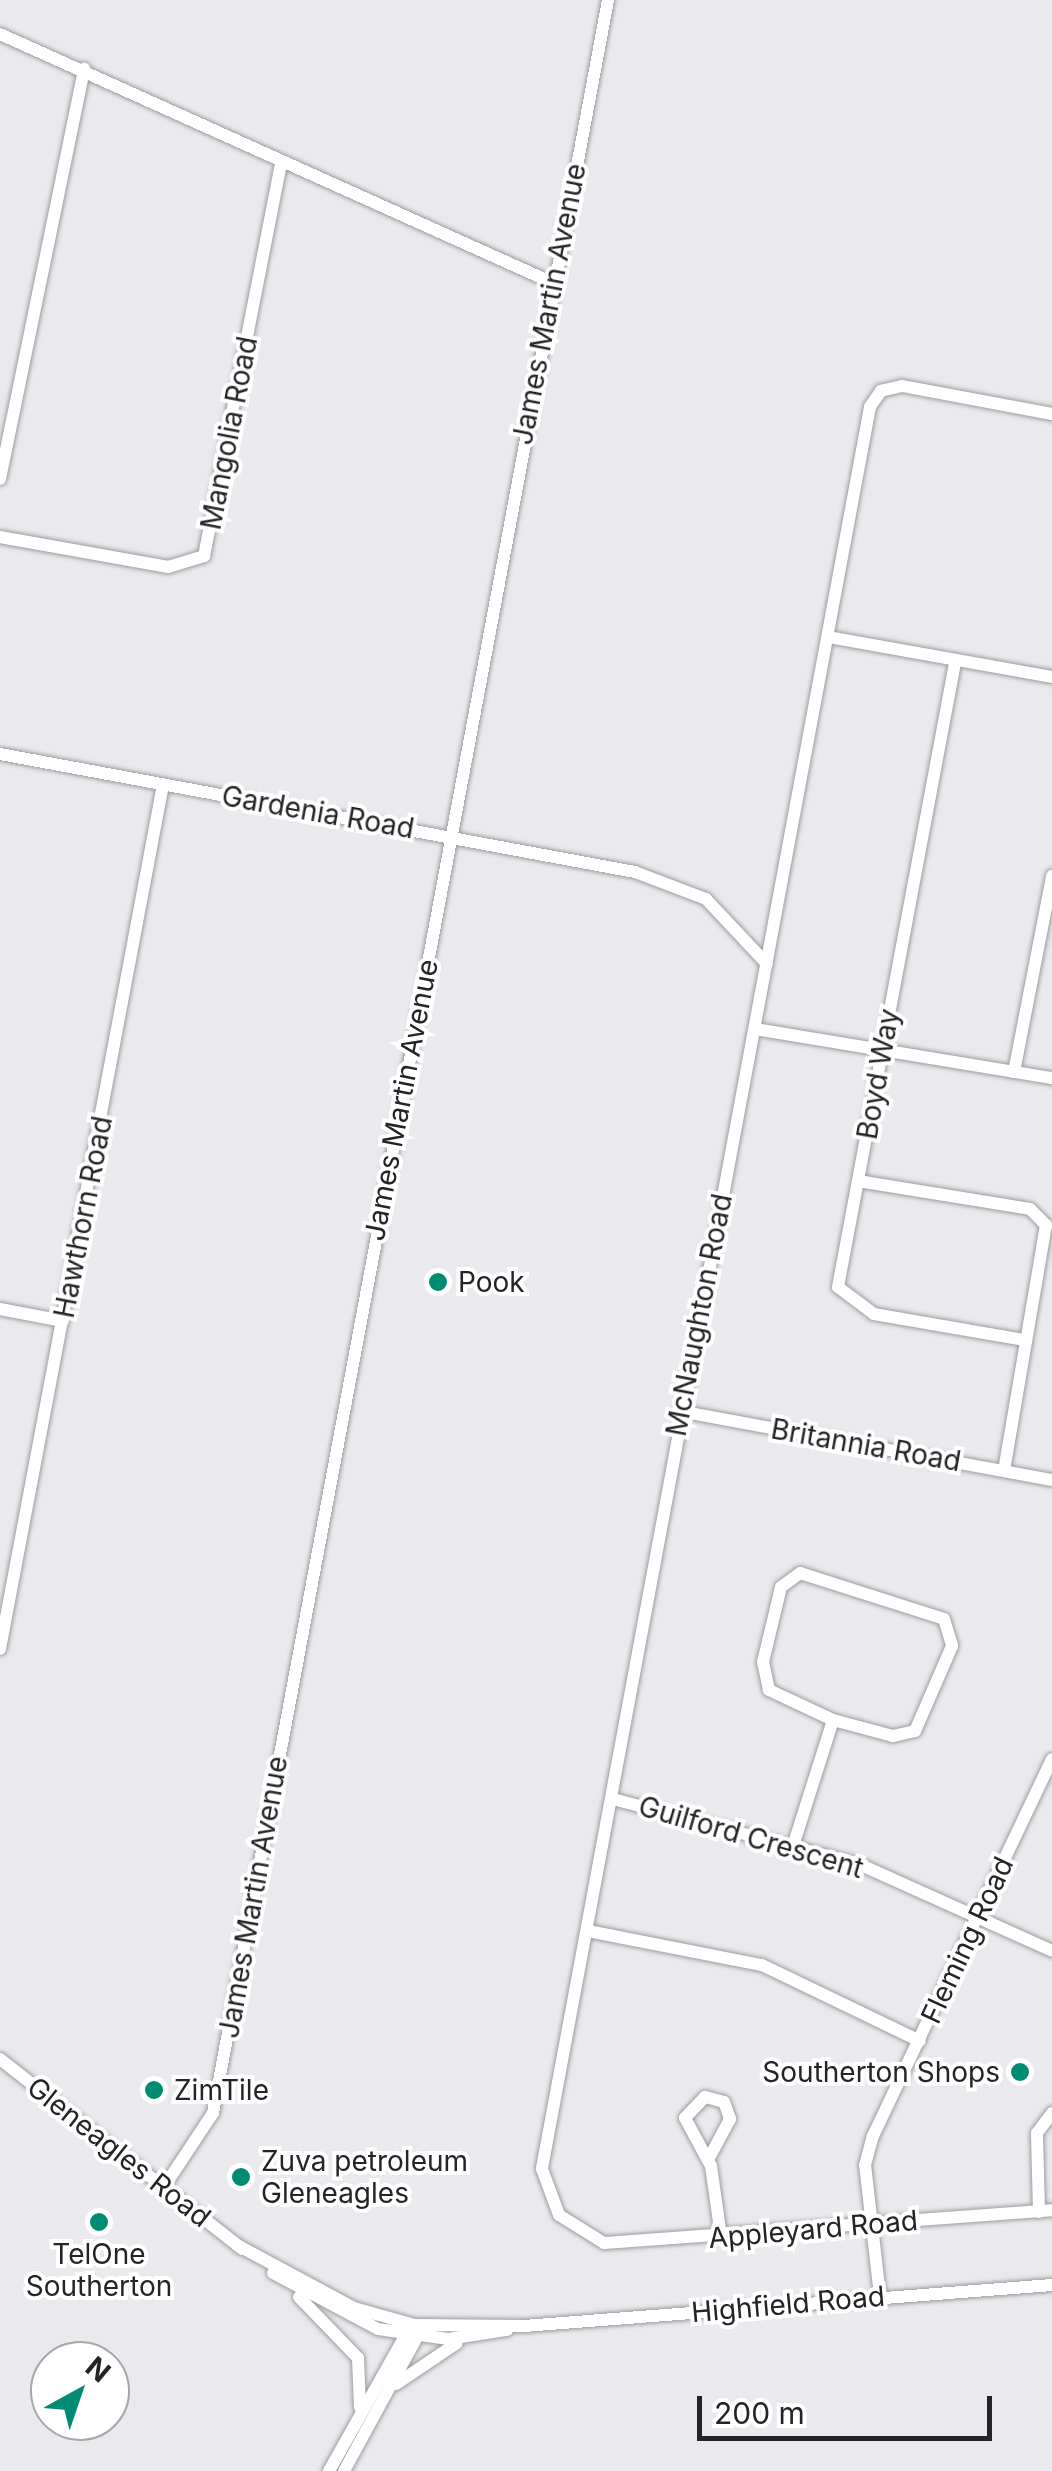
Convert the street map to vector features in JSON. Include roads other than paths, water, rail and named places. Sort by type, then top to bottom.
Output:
[{"type":"street","name":"James Martin Avenue","points":[[164,2187],[213,2112],[608,0]]},
{"type":"street","points":[[0,34],[553,283]]},
{"type":"street","points":[[0,479],[84,70]]},
{"type":"street","name":"Mangolia Road","points":[[0,537],[168,567],[204,556],[281,163]]},
{"type":"street","name":"McNaughton Road","points":[[577,2231],[545,2196],[542,2169],[613,1799],[679,1411],[755,1029],[870,407],[881,391],[902,386],[1052,414]]},
{"type":"street","points":[[828,637],[955,664],[1052,678]]},
{"type":"street","name":"Boyd Way","points":[[955,664],[838,1287],[844,1300],[874,1314],[1025,1340]]},
{"type":"street","name":"Gardenia Road","points":[[0,754],[635,872],[706,898],[767,964]]},
{"type":"street","name":"Hawthorn Road","points":[[0,1649],[162,785]]},
{"type":"street","points":[[1014,1072],[1052,876]]},
{"type":"street","points":[[755,1029],[1052,1078]]},
{"type":"street","points":[[858,1181],[1040,1214],[1004,1470]]},
{"type":"street","points":[[0,1309],[62,1321]]},
{"type":"street","name":"Britannia Road","points":[[679,1411],[1052,1480]]},
{"type":"street","points":[[800,1573],[928,1612],[954,1633],[915,1730],[893,1736],[834,1720],[777,1698],[762,1680],[781,1587],[800,1573]]},
{"type":"street","points":[[794,1843],[834,1720]]},
{"type":"street","name":"Fleming Road","points":[[880,2296],[869,2224],[867,2154],[1052,1759]]},
{"type":"street","name":"Guilford Crescent","points":[[613,1799],[794,1843],[978,1916],[1052,1950]]},
{"type":"street","points":[[588,1930],[762,1965],[920,2041]]},
{"type":"street","name":"Gleneagles Road","points":[[0,2059],[287,2284],[337,2314],[411,2332]]},
{"type":"street","points":[[708,2160],[730,2120],[724,2102],[705,2097],[685,2118],[708,2160],[721,2236]]},
{"type":"street","points":[[1046,2211],[1037,2133],[1052,2112]]},
{"type":"street","name":"Appleyard Road","points":[[577,2231],[618,2244],[1046,2211]]},
{"type":"street","name":"Gleneagles Road","points":[[238,2245],[354,2308],[411,2332]]},
{"type":"street","points":[[287,2284],[358,2358],[360,2415]]},
{"type":"street","name":"Highfield Road","points":[[411,2332],[1052,2285]]},
{"type":"street","name":"Highfield Road","points":[[411,2332],[469,2338],[524,2326]]},
{"type":"street","points":[[344,2471],[385,2394],[411,2332]]},
{"type":"street","points":[[330,2471],[411,2332]]},
{"type":"street","points":[[385,2394],[425,2358],[469,2338]]},
{"type":"place","name":"Pook","points":[[438,1282]]},
{"type":"place","name":"Southerton Shops","points":[[1020,2072]]},
{"type":"place","name":"ZimTile","points":[[154,2090]]},
{"type":"place","name":"Zuva petroleum Gleneagles","points":[[241,2177]]},
{"type":"place","name":"TelOne Southerton","points":[[99,2222]]}]
